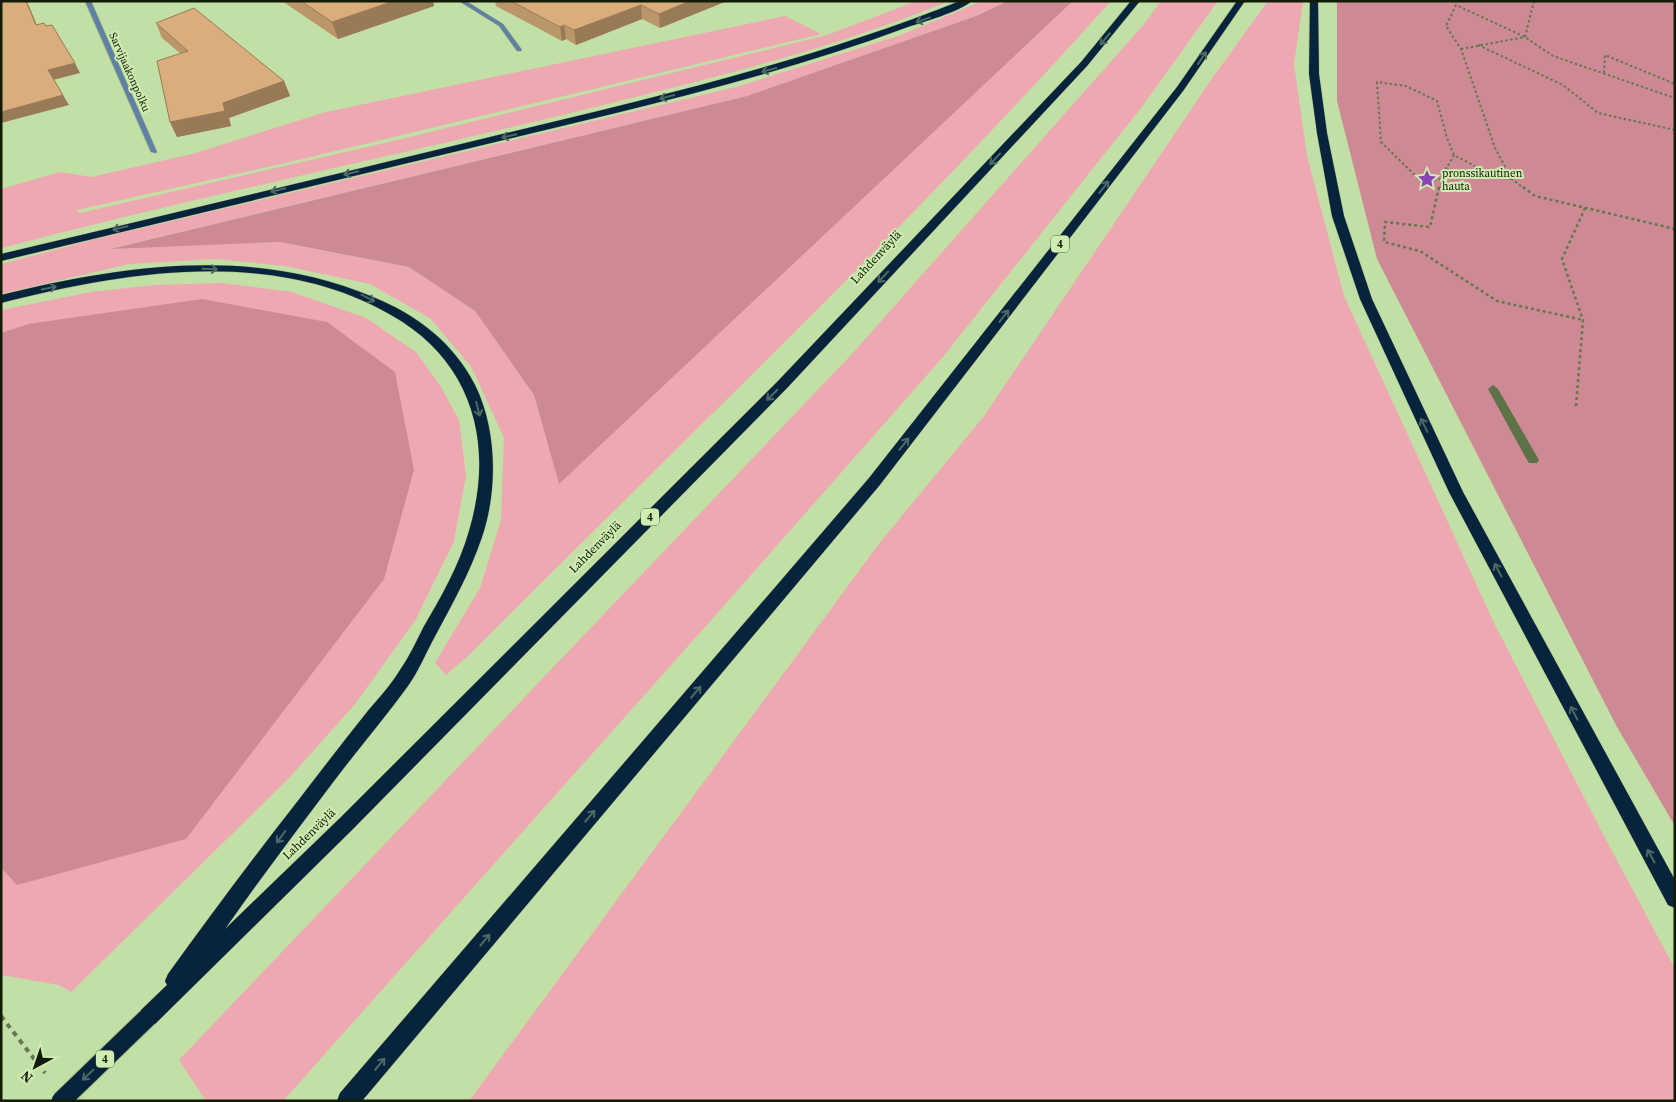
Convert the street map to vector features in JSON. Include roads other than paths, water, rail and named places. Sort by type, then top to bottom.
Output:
[{"type":"highway","points":[[1,258],[714,85],[863,41],[968,1]]},
{"type":"highway","name":"Lahdenväylä","points":[[61,1101],[346,824],[782,384],[1084,64],[1136,1]]},
{"type":"highway","name":"4","points":[[348,1101],[874,482],[1180,89],[1240,1]]},
{"type":"highway","points":[[1314,1],[1314,74],[1322,133],[1338,216],[1366,299],[1456,492],[1675,899]]},
{"type":"highway","points":[[1,300],[31,291],[83,281],[146,272],[190,269],[256,270],[322,281],[362,294],[406,317],[435,339],[456,365],[474,394],[484,433],[486,477],[476,534],[452,592],[404,678],[310,798],[148,1017]]},
{"type":"street","name":"Sarvijaakonpolku","points":[[88,1],[154,152]]},
{"type":"street","points":[[462,1],[501,25],[519,50]]},
{"type":"waterway","points":[[1493,389],[1533,460]]},
{"type":"place","name":"pronssikautinen hauta","points":[[1427,179]]}]
